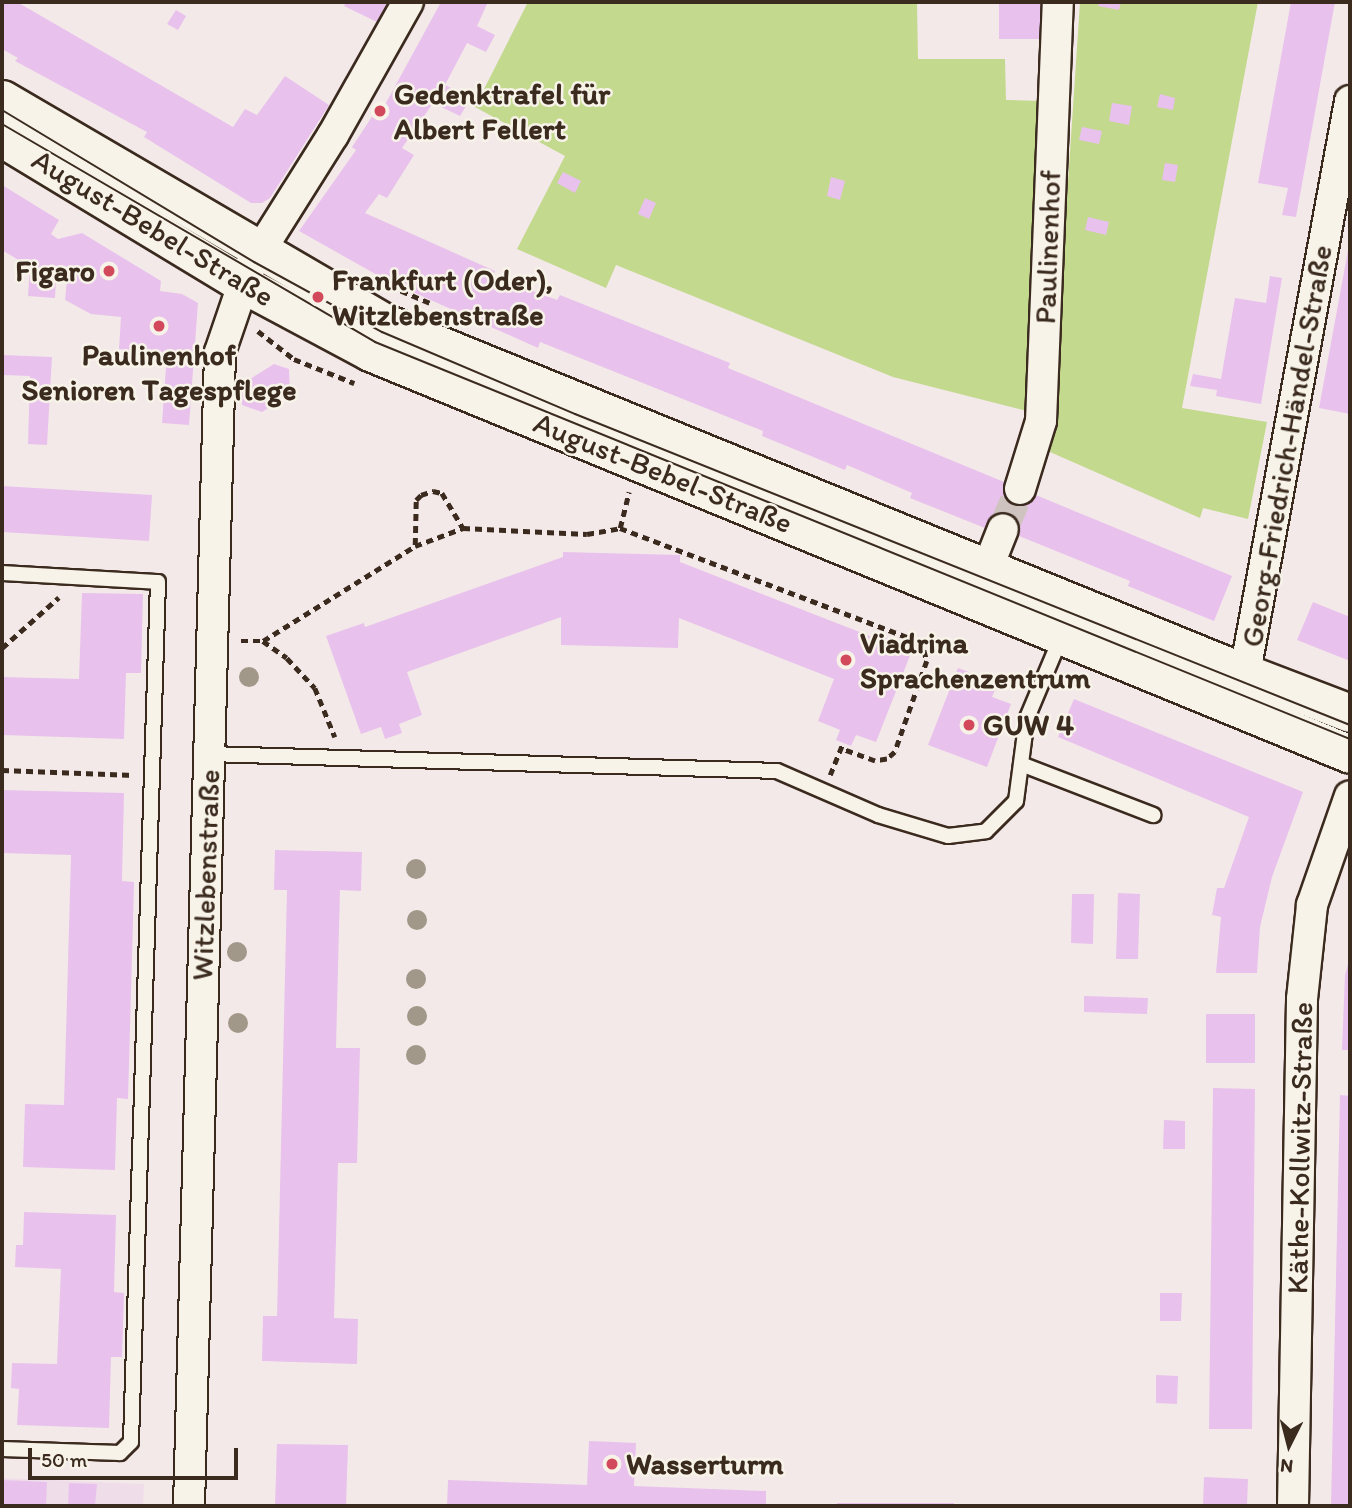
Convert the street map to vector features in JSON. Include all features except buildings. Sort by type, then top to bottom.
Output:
[{"type":"street","name":"Witzlebenstraße","points":[[189,1506],[220,352],[251,268],[333,135],[408,2]]},
{"type":"street","name":"Paulinenhof","points":[[1020,489],[1041,421],[1058,2]]},
{"type":"street","name":"August-Bebel-Straße","points":[[2,99],[370,352],[1061,635],[1242,691],[1350,713]]},
{"type":"street","name":"Georg-Friedrich-Händel-Straße","points":[[1242,691],[1350,101]]},
{"type":"street","name":"August-Bebel-Straße","points":[[2,138],[251,268],[988,566],[1242,691],[1350,754]]},
{"type":"street","points":[[974,600],[1003,529]]},
{"type":"street","name":"Käthe-Kollwitz-Straße","points":[[1293,1506],[1302,999],[1311,905],[1350,796]]},
{"type":"lane","points":[[2,573],[158,582],[131,1441],[120,1453],[2,1449]]},
{"type":"lane","points":[[209,754],[777,771],[878,815],[948,836],[973,833],[986,831],[1016,801],[1027,719],[1061,635]]},
{"type":"lane","points":[[1021,764],[1153,815]]},
{"type":"path","points":[[415,546],[416,500],[421,495],[433,491],[442,493],[463,527]]},
{"type":"path","points":[[212,641],[263,641],[415,546],[463,527],[587,534],[620,528],[917,641],[924,650],[927,661],[895,752],[887,759],[875,761],[841,746],[823,791]]},
{"type":"path","points":[[2,648],[81,578]]},
{"type":"path","points":[[263,641],[287,658],[315,688],[343,758]]},
{"type":"path","points":[[2,770],[153,776]]},
{"type":"shaded area","points":[[2,1478],[144,1484],[143,1506],[2,1506]]},
{"type":"green space","points":[[528,2],[917,2],[918,59],[1005,59],[1006,100],[1043,101],[1031,412],[893,377],[616,265],[606,288],[517,249],[565,156],[475,107]]},
{"type":"green space","points":[[1080,2],[1258,2],[1182,408],[1267,422],[1248,519],[1203,508],[1200,518],[1050,452]]},
{"type":"tunnel","points":[[1003,529],[1020,489]]},
{"type":"tram line","points":[[2,110],[254,262],[382,332],[575,414],[1350,725]]},
{"type":"tram line","points":[[2,124],[375,342],[1350,739]]},
{"type":"place","name":"Gedenktrafel für Albert Fellert","points":[[380,111]]},
{"type":"place","name":"Figaro","points":[[109,271]]},
{"type":"place","name":"Frankfurt (Oder), Witzlebenstraße","points":[[318,297]]},
{"type":"place","name":"Paulinenhof Senioren Tagespflege","points":[[159,326]]},
{"type":"place","name":"Viadrina Sprachenzentrum","points":[[846,660]]},
{"type":"place","name":"GUW 4","points":[[969,725]]},
{"type":"place","name":"Wasserturm","points":[[612,1464]]}]
